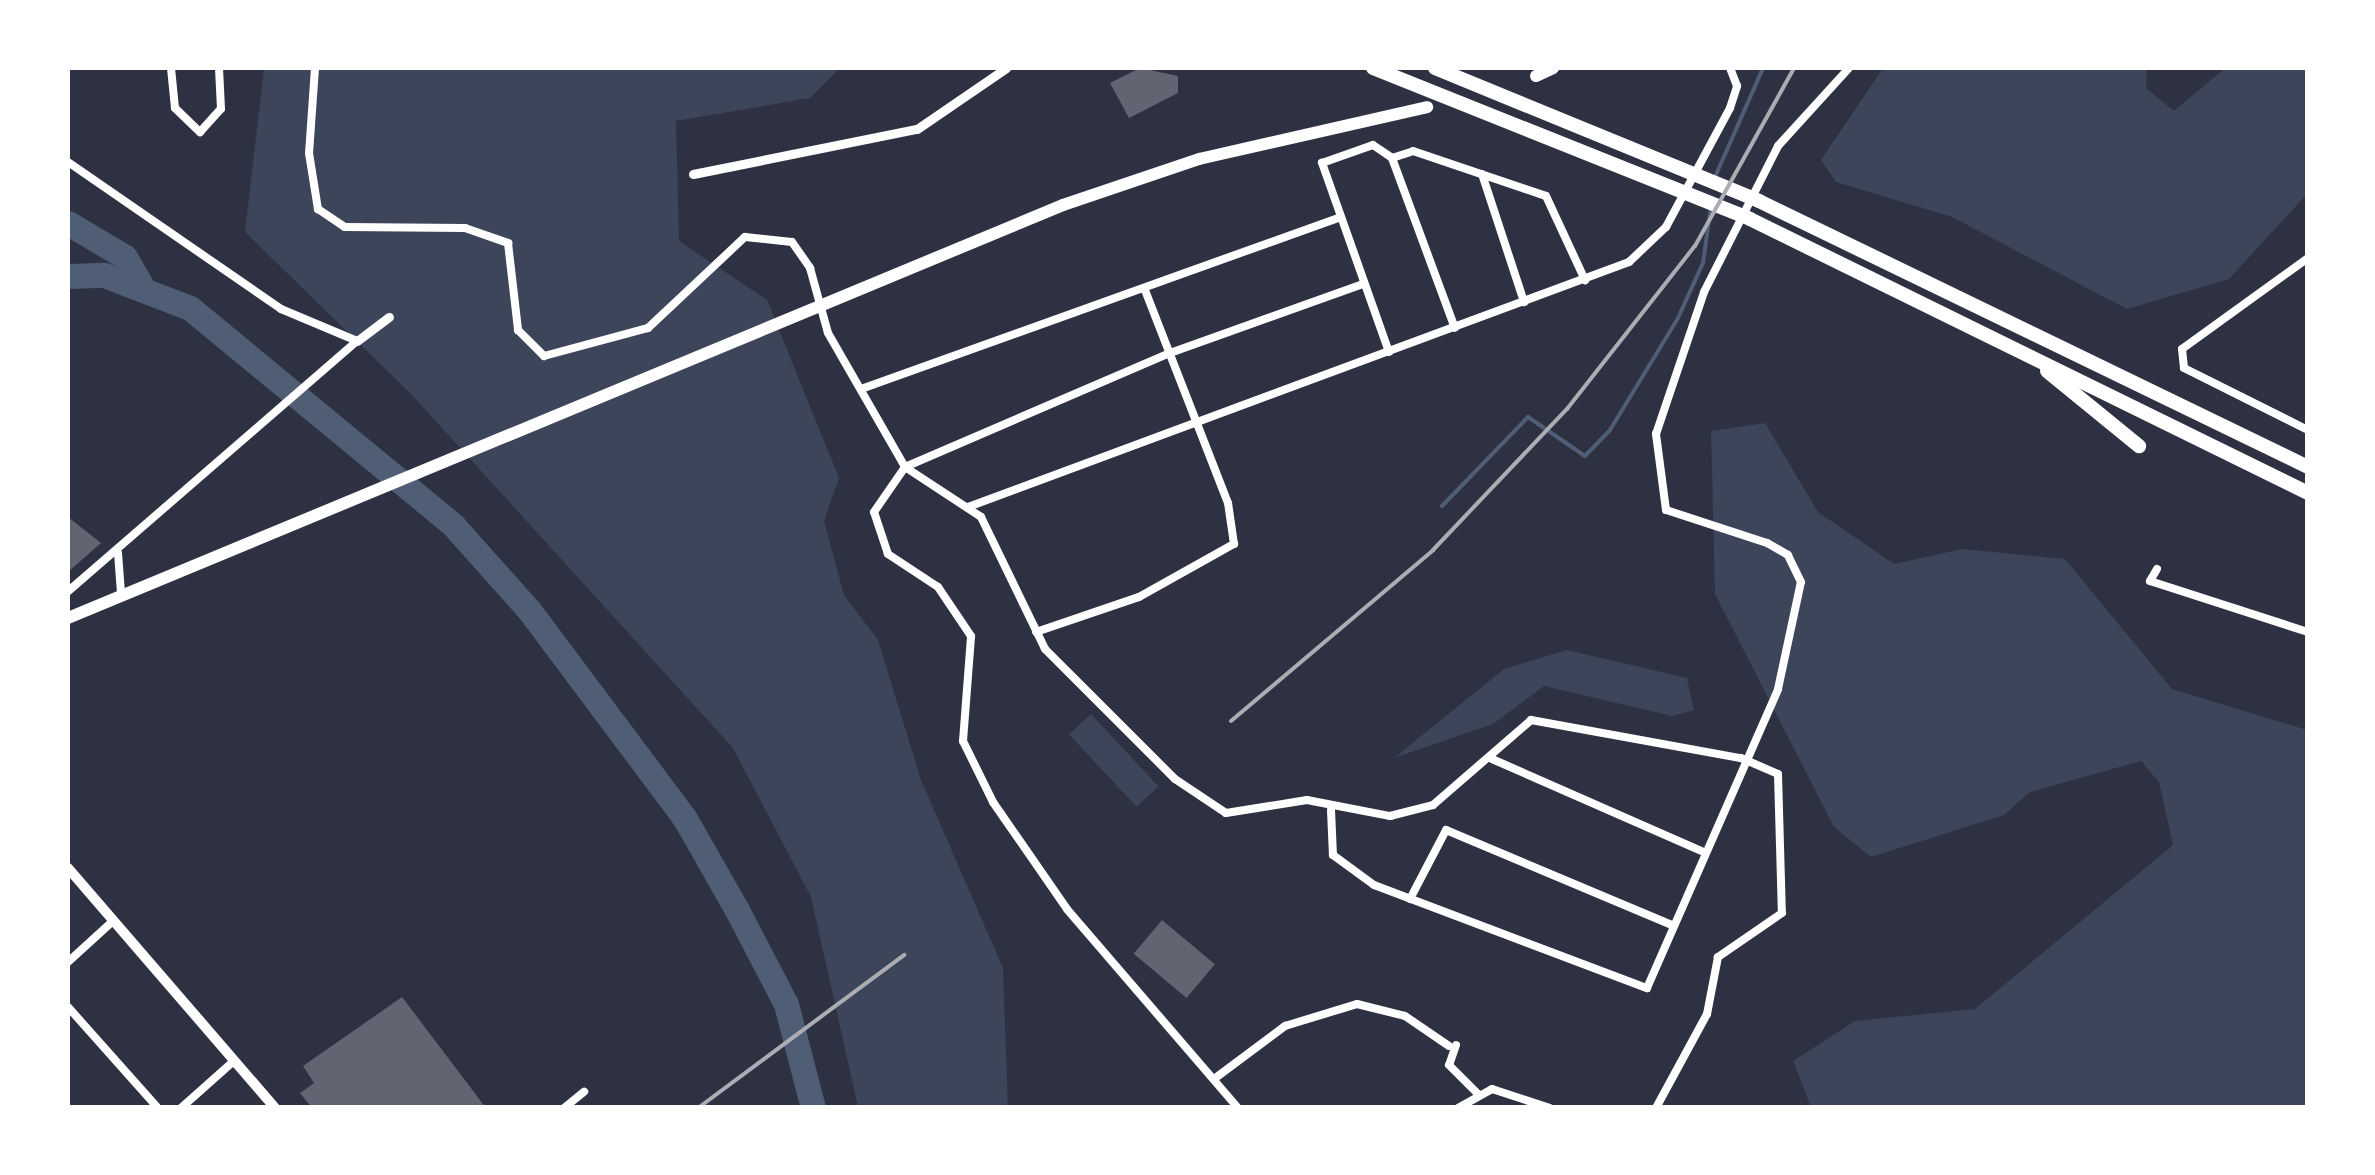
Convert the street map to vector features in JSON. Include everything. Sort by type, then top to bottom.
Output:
[{"type":"highway","points":[[1372,68],[1678,187],[1750,219],[2308,493]]},
{"type":"highway","points":[[1435,68],[1759,201],[2308,467]]},
{"type":"highway","points":[[1536,76],[1553,68]]},
{"type":"highway","points":[[68,618],[121,592],[820,302],[1199,159],[1427,107]]},
{"type":"highway","points":[[2026,354],[2139,446]]},
{"type":"main road","points":[[68,868],[265,1102],[278,1108]]},
{"type":"street","points":[[171,68],[180,118],[200,132],[220,108],[219,68]]},
{"type":"street","points":[[315,68],[309,164],[318,210],[345,226],[465,228],[508,243],[518,330],[536,352],[572,353],[648,328],[718,256],[753,235],[792,242],[861,390],[905,466],[968,507],[1000,549],[1036,632],[1152,758],[1226,813],[1307,800],[1331,810],[1390,816],[1433,805],[1492,759],[1531,720],[1740,758],[1781,782],[1782,913],[1718,958],[1707,1014],[1656,1108]]},
{"type":"street","points":[[692,174],[916,129],[1006,68]]},
{"type":"street","points":[[968,507],[1629,262],[1666,227],[1730,108],[1738,86],[1730,68]]},
{"type":"street","points":[[1331,810],[1332,854],[1410,899],[1636,990],[1647,988],[1740,758],[1778,690],[1801,582],[1788,555],[1767,543],[1666,510],[1656,434],[1704,292],[1778,146],[1849,68]]},
{"type":"street","points":[[1389,352],[1338,218],[1322,163],[1373,145],[1392,158],[1456,328]]},
{"type":"street","points":[[1392,158],[1413,151],[1555,204],[1584,280]]},
{"type":"street","points":[[68,162],[281,309],[357,341]]},
{"type":"street","points":[[1482,174],[1524,302]]},
{"type":"street","points":[[861,390],[1338,218]]},
{"type":"street","points":[[2308,258],[2182,349],[2184,368],[2308,430]]},
{"type":"street","points":[[1238,1108],[1067,909],[968,756],[971,636],[938,588],[888,554],[875,522],[905,466],[1170,353],[1363,284]]},
{"type":"street","points":[[1036,632],[1139,597],[1234,544],[1197,424],[1145,290]]},
{"type":"street","points":[[68,591],[135,541],[357,341],[389,317]]},
{"type":"street","points":[[2234,406],[2240,395]]},
{"type":"street","points":[[118,553],[121,592]]},
{"type":"street","points":[[2157,569],[2150,581],[2308,632]]},
{"type":"street","points":[[1492,759],[1702,851]]},
{"type":"street","points":[[1410,899],[1446,830],[1672,925]]},
{"type":"street","points":[[68,962],[114,920]]},
{"type":"street","points":[[1214,1079],[1285,1026],[1357,1004],[1405,1016],[1452,1046],[1456,1077],[1477,1094]]},
{"type":"street","points":[[68,1007],[158,1108]]},
{"type":"street","points":[[181,1108],[234,1062]]},
{"type":"street","points":[[1458,1108],[1477,1094],[1518,1090],[1550,1108]]},
{"type":"street","points":[[564,1108],[584,1092]]},
{"type":"shaded area","points":[[264,68],[840,68],[810,98],[676,121],[679,241],[767,300],[839,478],[824,521],[844,595],[878,640],[921,780],[1003,968],[1008,1107],[858,1107],[811,897],[733,748],[412,395],[245,232]]},
{"type":"shaded area","points":[[1883,68],[2147,68],[2146,88],[2174,111],[2225,68],[2307,68],[2307,194],[2229,279],[2127,309],[1952,217],[1836,182],[1821,160]]},
{"type":"shaded area","points":[[1765,423],[1818,512],[1894,564],[1962,549],[2065,559],[2172,689],[2307,730],[2307,1107],[1811,1107],[1793,1061],[1855,1021],[1975,1009],[2173,845],[2159,782],[2141,761],[2030,792],[2004,815],[1871,857],[1834,827],[1715,594],[1711,431]]},
{"type":"shaded area","points":[[1567,650],[1687,678],[1694,710],[1672,716],[1544,686],[1493,724],[1394,758],[1504,669]]},
{"type":"shaded area","points":[[1091,714],[1159,786],[1137,807],[1069,734]]},
{"type":"building","points":[[1140,68],[1178,76],[1178,93],[1129,118],[1110,83]]},
{"type":"building","points":[[68,517],[101,543],[68,572]]},
{"type":"building","points":[[1162,920],[1215,964],[1187,998],[1134,954]]},
{"type":"building","points":[[402,997],[486,1108],[312,1108],[300,1093],[314,1083],[303,1066]]},
{"type":"waterway","points":[[1715,177],[1763,68]]},
{"type":"waterway","points":[[1442,506],[1528,417],[1585,456],[1610,430],[1678,318],[1703,263],[1711,206]]},
{"type":"waterway","points":[[68,223],[125,257],[141,285]]},
{"type":"waterway","points":[[68,276],[104,275],[190,308],[453,525],[529,610],[684,817],[786,1004],[813,1108]]},
{"type":"railway","points":[[1231,721],[1433,550],[1567,409],[1695,246],[1794,68]]},
{"type":"railway","points":[[698,1108],[904,955]]}]
